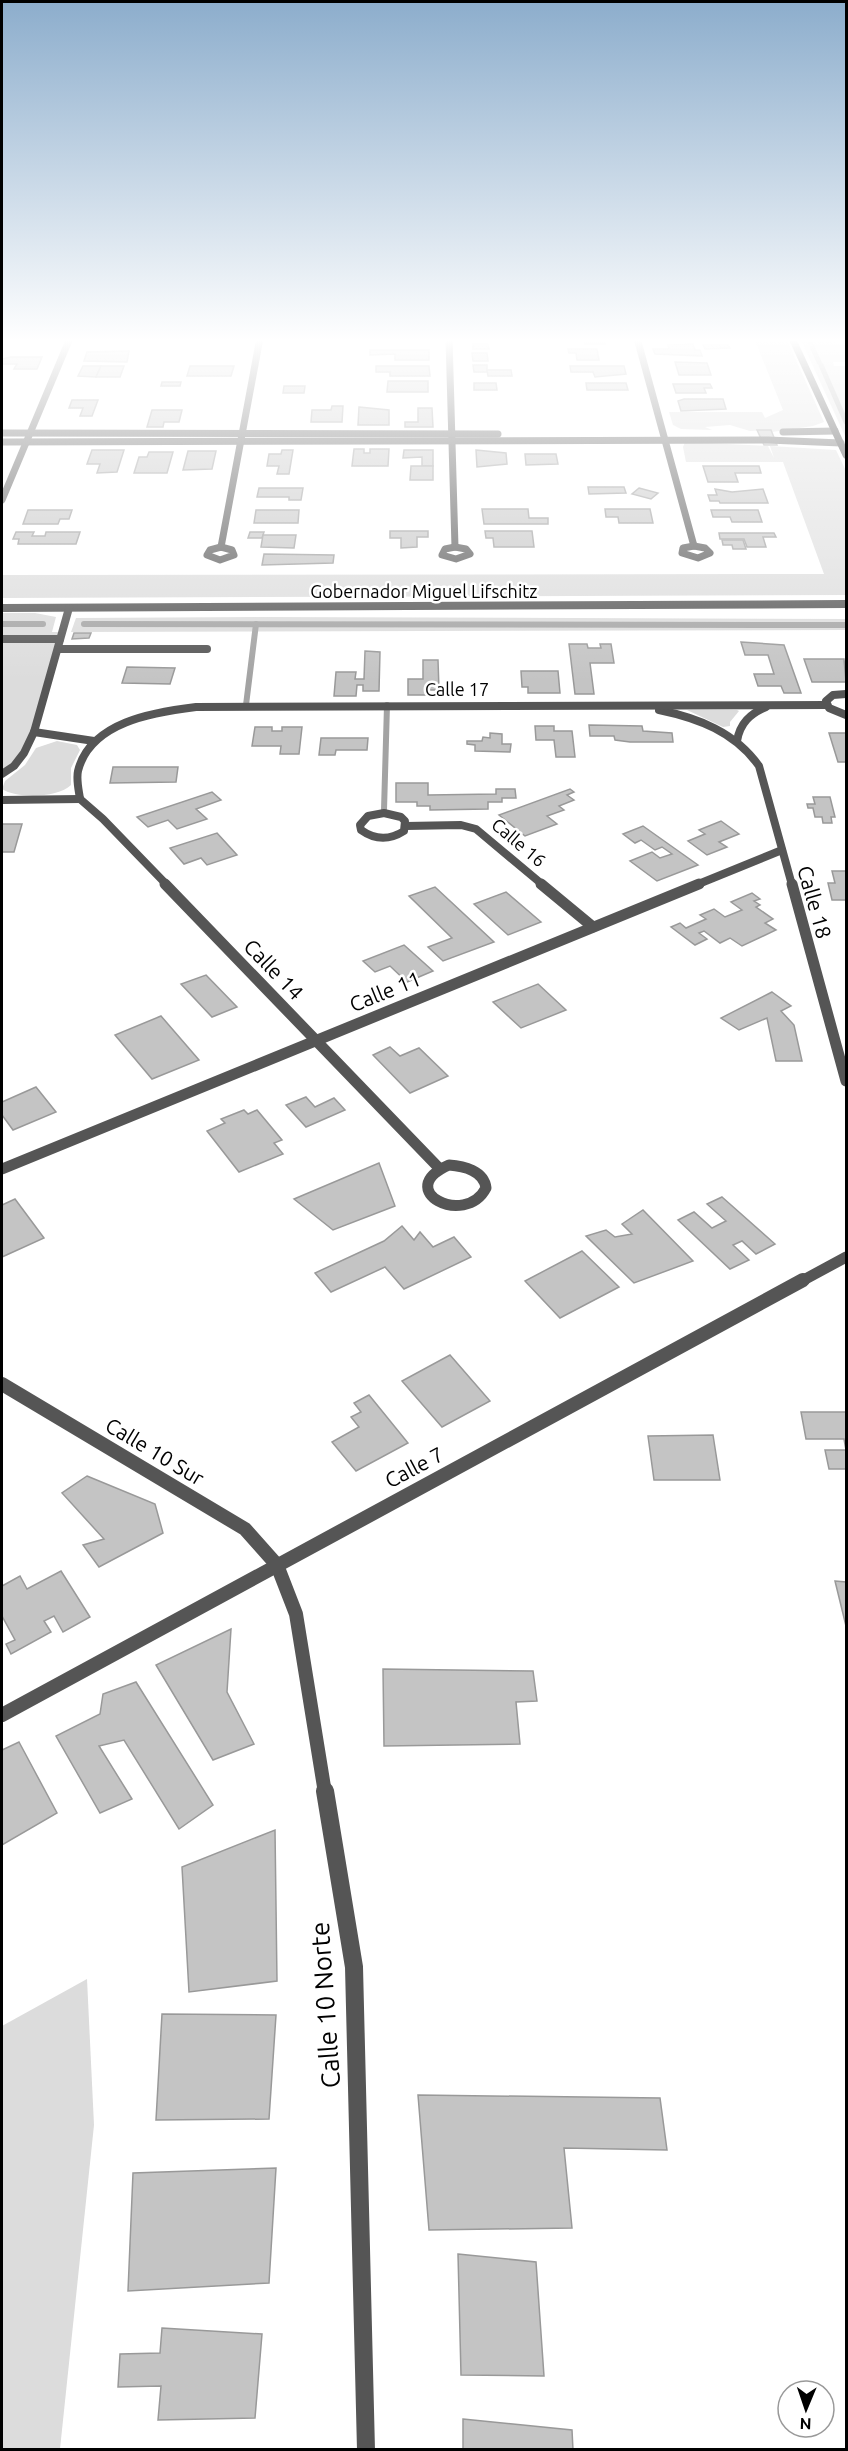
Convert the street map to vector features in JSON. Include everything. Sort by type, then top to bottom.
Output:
[{"type":"street","points":[[2,500],[22,452]]},
{"type":"street","points":[[221,547],[239,452]]},
{"type":"street","points":[[452,452],[455,547]]},
{"type":"street","points":[[668,452],[694,546]]},
{"type":"street","name":"Gobernador Miguel Lifschitz","points":[[2,608],[846,604]]},
{"type":"street","points":[[2,774],[14,766],[24,753],[34,732],[69,608]]},
{"type":"street","points":[[2,639],[60,639]]},
{"type":"street","points":[[58,649],[207,649]]},
{"type":"street","points":[[827,705],[829,698],[846,694]]},
{"type":"street","name":"Calle 18","points":[[634,705],[691,718],[737,741],[753,755],[759,766],[846,1081]]},
{"type":"street","points":[[737,741],[738,730],[744,720],[757,711],[773,705]]},
{"type":"street","name":"Calle 17","points":[[94,741],[140,717],[170,709],[196,706],[827,705],[834,711],[846,715]]},
{"type":"street","points":[[2,800],[80,800],[76,778],[78,766],[94,741],[34,732]]},
{"type":"street","name":"Calle 14","points":[[80,800],[103,819],[439,1168]]},
{"type":"street","name":"Calle 16","points":[[406,826],[461,825],[476,829],[593,927]]},
{"type":"street","name":"Calle 11","points":[[2,1169],[782,850]]},
{"type":"street","points":[[461,1165],[472,1168],[480,1174],[484,1181],[484,1189],[480,1197],[461,1206],[449,1206],[430,1196],[426,1189],[426,1181],[430,1173],[439,1168],[461,1165]]},
{"type":"street","name":"Calle 7","points":[[2,1714],[846,1257]]},
{"type":"street","name":"Calle 10 Sur","points":[[2,1384],[245,1529],[277,1565]]},
{"type":"street","name":"Calle 10 Norte","points":[[277,1565],[296,1614],[354,1967],[366,2450]]},
{"type":"shaded area","points":[[684,452],[771,452],[774,458],[772,452],[837,452],[846,471],[846,595],[2,598],[2,575],[824,574],[783,462],[686,462]]},
{"type":"shaded area","points":[[2,613],[35,613],[56,617],[52,632],[62,632],[24,753],[2,774]]},
{"type":"shaded area","points":[[76,618],[846,619],[846,630],[71,632]]},
{"type":"shaded area","points":[[687,710],[739,711],[730,722],[730,726],[723,727]]},
{"type":"shaded area","points":[[57,741],[77,745],[80,750],[71,768],[71,785],[57,793],[37,796],[17,794],[2,789],[5,781],[25,765],[36,748]]},
{"type":"shaded area","points":[[87,1979],[94,2125],[60,2449],[2,2449],[2,2026]]},
{"type":"building","points":[[91,452],[123,452],[117,472],[97,473],[100,464],[87,464]]},
{"type":"building","points":[[149,452],[173,452],[167,473],[134,473],[139,457],[147,457]]},
{"type":"building","points":[[188,452],[216,452],[212,469],[183,470]]},
{"type":"building","points":[[293,452],[289,474],[277,474],[279,466],[267,466],[269,454]]},
{"type":"building","points":[[354,452],[389,452],[388,466],[352,466]]},
{"type":"building","points":[[404,452],[433,452],[433,466],[422,466],[422,457],[403,458]]},
{"type":"building","points":[[476,452],[506,453],[507,464],[477,467]]},
{"type":"building","points":[[525,454],[556,454],[558,464],[526,465]]},
{"type":"building","points":[[411,466],[433,466],[433,480],[410,480]]},
{"type":"building","points":[[703,466],[759,466],[761,473],[735,473],[738,482],[708,482]]},
{"type":"building","points":[[588,487],[624,487],[626,493],[589,494]]},
{"type":"building","points":[[259,488],[303,488],[301,500],[289,500],[289,497],[257,497]]},
{"type":"building","points":[[639,488],[658,493],[651,499],[632,494]]},
{"type":"building","points":[[715,489],[732,492],[763,489],[768,503],[710,501],[708,495],[717,495]]},
{"type":"building","points":[[482,509],[528,509],[529,518],[548,518],[548,524],[484,524]]},
{"type":"building","points":[[605,509],[650,509],[653,523],[619,523],[618,517],[606,517]]},
{"type":"building","points":[[28,510],[72,510],[69,519],[60,519],[58,524],[23,524]]},
{"type":"building","points":[[256,510],[299,510],[298,523],[254,523]]},
{"type":"building","points":[[711,510],[758,510],[762,522],[732,522],[730,517],[713,517]]},
{"type":"building","points":[[390,531],[428,531],[428,537],[417,537],[417,547],[401,548],[401,538],[390,538]]},
{"type":"building","points":[[485,531],[532,531],[534,547],[494,547],[493,538],[486,538]]},
{"type":"building","points":[[16,532],[34,532],[32,536],[45,536],[46,532],[80,532],[76,544],[18,544],[19,539],[13,539]]},
{"type":"building","points":[[250,532],[264,532],[262,538],[248,538]]},
{"type":"building","points":[[719,533],[774,533],[776,537],[763,537],[766,547],[747,547],[744,539],[720,539]]},
{"type":"building","points":[[263,535],[296,535],[294,548],[261,547]]},
{"type":"building","points":[[722,540],[743,540],[746,549],[733,549],[732,545],[723,545]]},
{"type":"building","points":[[264,554],[334,555],[333,563],[262,565]]},
{"type":"building","points":[[74,633],[91,633],[89,638],[72,639]]},
{"type":"building","points":[[741,642],[784,645],[801,693],[784,693],[781,686],[758,686],[754,674],[774,674],[768,655],[745,655]]},
{"type":"building","points":[[569,644],[587,644],[588,648],[601,648],[600,644],[611,644],[614,663],[590,663],[594,694],[575,694]]},
{"type":"building","points":[[365,651],[380,652],[379,691],[363,691],[363,685],[357,685],[356,696],[334,696],[336,672],[356,672],[355,679],[364,679]]},
{"type":"building","points":[[804,659],[844,659],[846,682],[812,682]]},
{"type":"building","points":[[423,660],[438,660],[439,690],[429,690],[429,695],[408,695],[408,679],[423,679]]},
{"type":"building","points":[[127,667],[175,668],[170,684],[122,683]]},
{"type":"building","points":[[521,671],[558,671],[560,693],[528,693],[528,687],[522,687]]},
{"type":"building","points":[[589,725],[642,726],[643,731],[672,733],[673,742],[630,742],[615,740],[614,736],[590,736]]},
{"type":"building","points":[[535,726],[554,726],[554,731],[572,731],[575,757],[556,757],[554,740],[536,740]]},
{"type":"building","points":[[255,727],[272,727],[272,731],[282,731],[282,727],[302,727],[299,754],[280,754],[281,746],[252,746]]},
{"type":"building","points":[[490,733],[502,734],[502,744],[511,744],[510,752],[475,751],[475,745],[467,744],[467,741],[482,741],[483,737],[490,738]]},
{"type":"building","points":[[829,733],[846,733],[846,762],[838,762]]},
{"type":"building","points":[[321,738],[368,738],[367,750],[336,750],[335,755],[319,755]]},
{"type":"building","points":[[113,767],[178,767],[176,782],[110,783]]},
{"type":"building","points":[[396,783],[428,783],[428,795],[496,794],[496,789],[515,789],[516,798],[502,798],[502,802],[488,802],[488,809],[430,810],[430,806],[417,806],[417,802],[396,802]]},
{"type":"building","points":[[570,789],[574,792],[567,795],[574,800],[559,806],[564,810],[547,816],[557,824],[525,836],[499,815]]},
{"type":"building","points":[[212,792],[221,800],[196,809],[207,819],[177,829],[168,820],[148,827],[137,817]]},
{"type":"building","points":[[813,797],[830,797],[835,817],[831,817],[832,823],[823,823],[822,817],[815,817],[813,808],[808,808],[807,804],[815,804]]},
{"type":"building","points":[[721,821],[739,834],[719,842],[727,847],[707,855],[688,841],[705,834],[699,830]]},
{"type":"building","points":[[2,824],[22,824],[14,852],[2,852]]},
{"type":"building","points":[[643,826],[698,865],[657,881],[630,861],[652,852],[660,858],[672,854],[662,847],[655,850],[641,840],[635,843],[623,834]]},
{"type":"building","points":[[217,833],[237,855],[207,865],[201,858],[184,864],[170,848]]},
{"type":"building","points":[[832,871],[846,871],[846,900],[832,900],[828,883],[835,883]]},
{"type":"building","points":[[435,887],[494,942],[443,961],[428,947],[452,938],[409,896]]},
{"type":"building","points":[[506,892],[541,922],[508,935],[474,904]]},
{"type":"building","points":[[752,893],[760,899],[754,901],[760,905],[756,907],[773,919],[765,923],[776,930],[742,946],[730,938],[720,943],[704,931],[699,933],[707,939],[695,945],[671,927],[680,923],[686,928],[706,919],[700,915],[714,909],[725,917],[742,910],[731,902]]},
{"type":"building","points":[[404,945],[433,971],[407,982],[390,966],[375,972],[363,961]]},
{"type":"building","points":[[206,975],[237,1007],[212,1017],[181,984]]},
{"type":"building","points":[[538,984],[566,1010],[521,1028],[493,1002]]},
{"type":"building","points":[[772,992],[791,1006],[781,1011],[794,1025],[802,1061],[776,1061],[767,1018],[739,1030],[721,1018]]},
{"type":"building","points":[[161,1016],[199,1060],[152,1079],[115,1035]]},
{"type":"building","points":[[390,1047],[400,1056],[419,1048],[448,1076],[410,1093],[373,1055]]},
{"type":"building","points":[[36,1087],[56,1112],[13,1130],[2,1115],[2,1102]]},
{"type":"building","points":[[306,1097],[315,1107],[334,1098],[345,1110],[306,1127],[286,1105]]},
{"type":"building","points":[[244,1110],[248,1114],[257,1110],[282,1140],[274,1143],[283,1154],[239,1172],[207,1131],[225,1123],[221,1119]]},
{"type":"building","points":[[379,1163],[395,1206],[333,1230],[294,1199]]},
{"type":"building","points":[[722,1197],[775,1244],[756,1254],[742,1241],[733,1245],[749,1260],[730,1269],[678,1220],[694,1212],[712,1228],[726,1221],[707,1204]]},
{"type":"building","points":[[15,1199],[44,1238],[2,1257],[2,1205]]},
{"type":"building","points":[[643,1210],[693,1261],[634,1283],[586,1236],[606,1230],[615,1237],[632,1234],[622,1224]]},
{"type":"building","points":[[402,1226],[414,1240],[420,1232],[433,1247],[454,1237],[471,1257],[404,1289],[385,1267],[331,1292],[315,1273],[384,1241]]},
{"type":"building","points":[[582,1251],[619,1287],[560,1318],[525,1281]]},
{"type":"building","points":[[450,1355],[490,1401],[442,1427],[402,1381]]},
{"type":"building","points":[[369,1395],[408,1443],[356,1471],[332,1442],[359,1427],[351,1417],[361,1412],[354,1403]]},
{"type":"building","points":[[801,1412],[846,1412],[846,1450],[844,1439],[806,1439]]},
{"type":"building","points":[[713,1435],[720,1480],[654,1480],[648,1436]]},
{"type":"building","points":[[825,1450],[846,1450],[846,1469],[829,1469]]},
{"type":"building","points":[[87,1476],[155,1504],[163,1533],[99,1567],[83,1545],[104,1539],[62,1493]]},
{"type":"building","points":[[61,1571],[90,1617],[63,1632],[54,1616],[44,1621],[51,1632],[11,1654],[6,1644],[15,1640],[2,1616],[2,1586],[20,1576],[27,1589]]},
{"type":"building","points":[[835,1581],[846,1582],[846,1626]]},
{"type":"building","points":[[231,1629],[227,1692],[254,1744],[213,1760],[156,1665]]},
{"type":"building","points":[[383,1669],[533,1671],[537,1701],[516,1702],[520,1744],[384,1746]]},
{"type":"building","points":[[136,1682],[213,1805],[179,1829],[124,1740],[99,1746],[132,1799],[100,1813],[56,1736],[100,1714],[103,1694]]},
{"type":"building","points":[[19,1742],[57,1813],[2,1845],[2,1750]]},
{"type":"building","points":[[275,1830],[277,1981],[189,1992],[182,1867]]},
{"type":"building","points":[[162,2014],[276,2015],[269,2119],[156,2120]]},
{"type":"building","points":[[418,2095],[660,2098],[667,2150],[564,2148],[572,2228],[429,2230]]},
{"type":"building","points":[[276,2168],[269,2283],[128,2291],[133,2173]]},
{"type":"building","points":[[458,2254],[536,2262],[544,2376],[461,2375]]},
{"type":"building","points":[[162,2328],[262,2334],[255,2418],[158,2420],[161,2386],[118,2387],[120,2354],[160,2353]]},
{"type":"building","points":[[463,2419],[572,2430],[573,2450],[463,2450]]},
{"type":"waterway","points":[[2,624],[43,624]]},
{"type":"waterway","points":[[84,624],[256,624]]},
{"type":"waterway","points":[[246,705],[256,624]]},
{"type":"waterway","points":[[256,624],[846,625]]},
{"type":"waterway","points":[[384,810],[387,705]]}]
